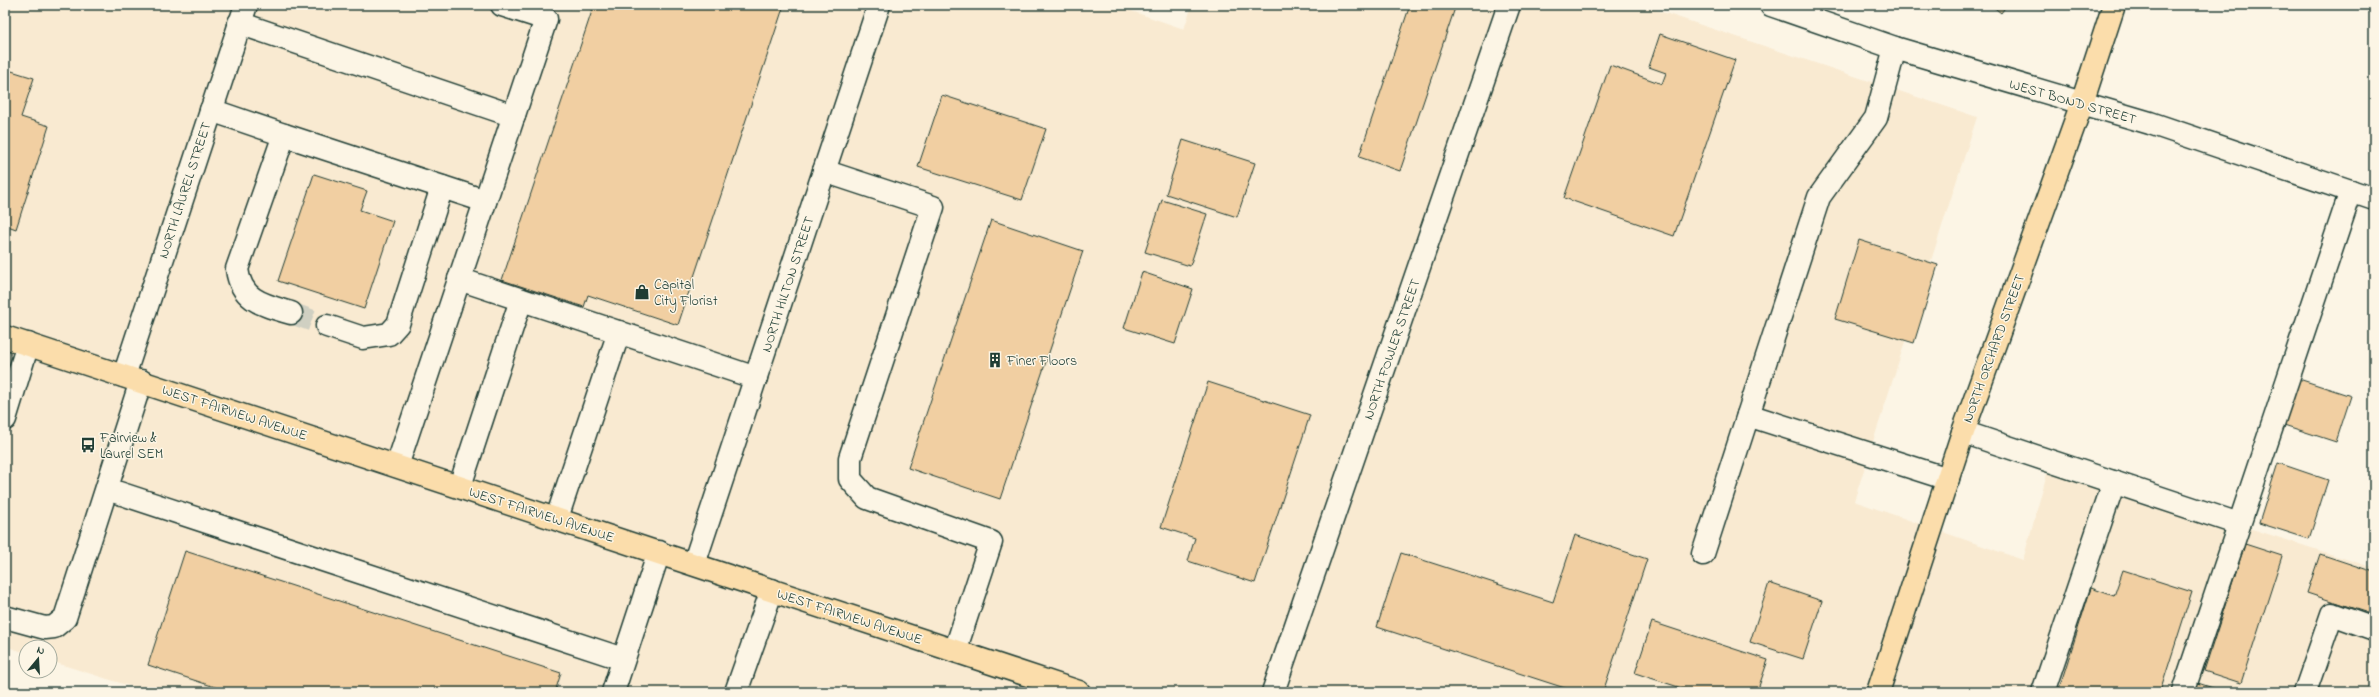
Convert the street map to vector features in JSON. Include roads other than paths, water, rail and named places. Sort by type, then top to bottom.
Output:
[{"type":"main road","name":"NORTH ORCHARD STREET","points":[[1878,692],[1963,432],[2082,103],[2114,5]]},
{"type":"main road","name":"WEST FAIRVIEW AVENUE","points":[[5,337],[557,518],[1079,692]]},
{"type":"street","points":[[397,466],[546,19],[502,5]]},
{"type":"street","name":"NORTH HILTON STREET","points":[[694,564],[879,5]]},
{"type":"street","name":"NORTH FOWLER STREET","points":[[1273,692],[1509,5]]},
{"type":"street","name":"WEST BOND STREET","points":[[1771,5],[1895,48],[2150,123],[2374,199]]},
{"type":"street","points":[[242,14],[514,116]]},
{"type":"street","name":"NORTH LAUREL STREET","points":[[5,617],[45,628],[54,628],[65,618],[107,490],[132,378],[211,110],[242,14]]},
{"type":"street","points":[[1702,554],[1819,197],[1876,118],[1895,48]]},
{"type":"street","points":[[211,110],[485,201]]},
{"type":"street","points":[[284,135],[237,269],[239,281],[251,299],[291,313]]},
{"type":"street","points":[[824,171],[933,207],[850,458],[850,479],[867,498],[992,542],[955,651]]},
{"type":"street","points":[[327,326],[363,338],[389,334],[394,329],[398,324],[442,187]]},
{"type":"street","points":[[2183,692],[2351,191]]},
{"type":"street","points":[[459,279],[756,378]]},
{"type":"street","points":[[460,486],[520,300]]},
{"type":"street","points":[[557,518],[619,332]]},
{"type":"street","points":[[5,419],[28,344]]},
{"type":"street","points":[[1748,415],[1948,479]]},
{"type":"street","points":[[1963,432],[2239,524]]},
{"type":"street","points":[[2043,692],[2114,482]]},
{"type":"street","points":[[107,490],[623,659]]},
{"type":"street","points":[[613,692],[659,552]]},
{"type":"street","points":[[736,692],[772,590]]},
{"type":"street","points":[[2305,692],[2332,614],[2374,629]]},
{"type":"tunnel","points":[[291,313],[327,326]]},
{"type":"place","name":"Capital City Florist","points":[[642,292]]},
{"type":"place","name":"Finer Floors","points":[[995,360]]},
{"type":"place","name":"Fairview & Laurel SEM","points":[[88,445]]}]
